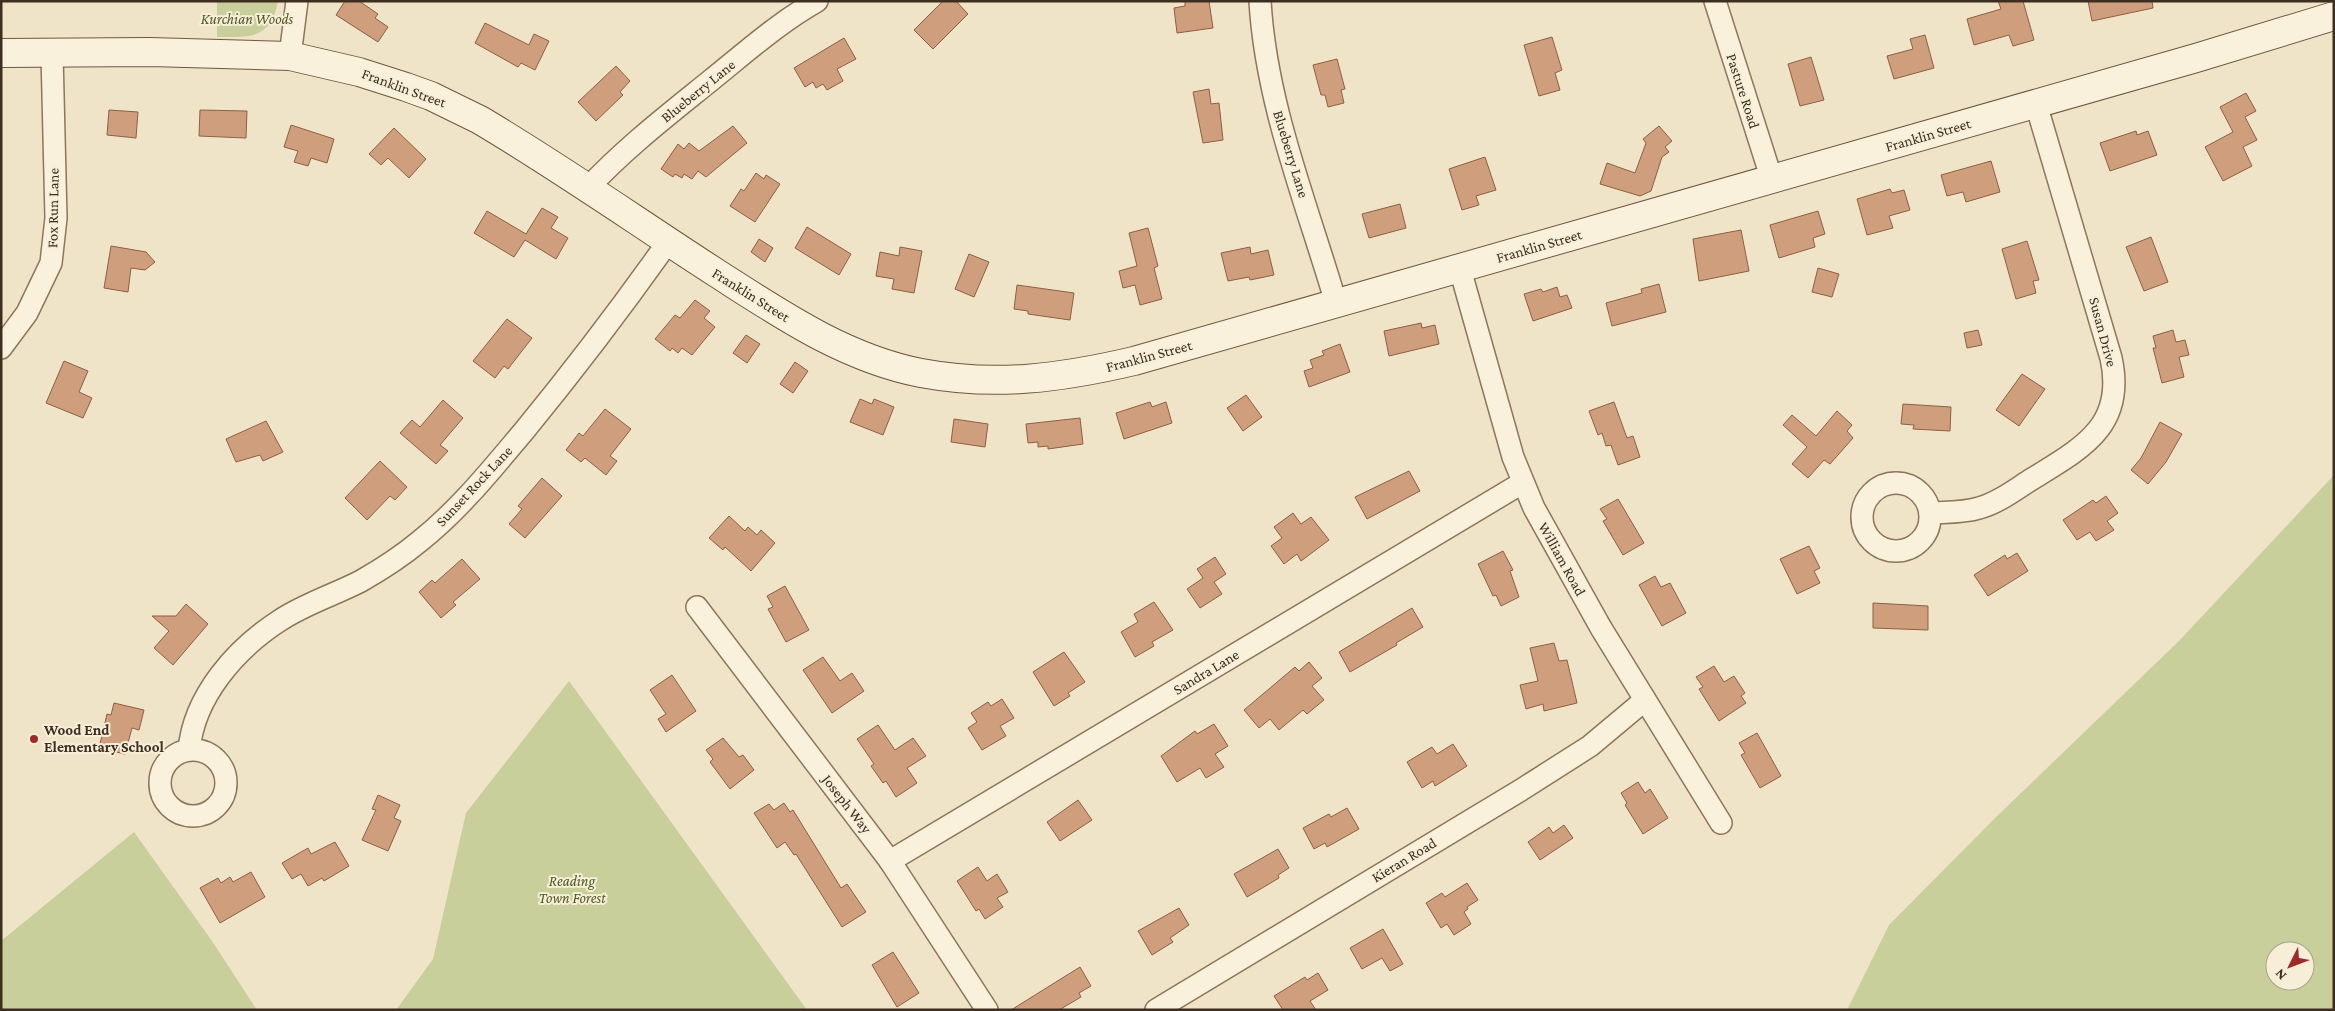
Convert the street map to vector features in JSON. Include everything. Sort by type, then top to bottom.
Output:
[{"type":"main road","name":"Franklin Street","points":[[1,53],[150,52],[290,56],[366,74],[431,96],[480,120],[790,320],[836,345],[882,362],[920,373],[977,380],[1031,380],[1134,361],[1772,180],[2334,16]]},
{"type":"street","points":[[290,56],[296,1]]},
{"type":"street","name":"Blueberry Lane","points":[[587,189],[611,163],[693,95],[781,24],[817,1]]},
{"type":"street","name":"Blueberry Lane","points":[[1260,1],[1265,56],[1275,103],[1336,303]]},
{"type":"street","name":"Pasture Road","points":[[1715,1],[1772,180]]},
{"type":"street","name":"Fox Run Lane","points":[[1,348],[27,313],[51,263],[56,218],[52,54]]},
{"type":"street","name":"Susan Drive","points":[[1930,514],[1972,510],[1999,500],[2086,445],[2101,427],[2112,405],[2115,382],[2112,358],[2036,104]]},
{"type":"street","name":"Sunset Rock Lane","points":[[189,750],[192,732],[204,702],[215,682],[250,642],[281,620],[384,567],[420,541],[460,506],[567,378],[668,242]]},
{"type":"street","name":"William Road","points":[[1460,269],[1505,430],[1522,483],[1569,573],[1721,823]]},
{"type":"street","name":"Sandra Lane","points":[[890,861],[1522,483]]},
{"type":"street","name":"Joseph Way","points":[[697,607],[890,861],[986,1010]]},
{"type":"street","name":"Kieran Road","points":[[1156,1010],[1590,746],[1645,700]]},
{"type":"green space","name":"Kurchian Woods","points":[[217,1],[278,1],[275,14],[264,30],[249,36],[217,37]]},
{"type":"green space","points":[[2334,475],[2334,1010],[1847,1010],[1889,925],[1994,819],[2179,641]]},
{"type":"green space","name":"Reading Town Forest","points":[[569,681],[807,1010],[396,1010],[433,959],[466,813]]},
{"type":"green space","points":[[134,832],[212,941],[257,1010],[1,1010],[1,941]]},
{"type":"building","points":[[345,1],[359,1],[378,14],[375,18],[388,27],[378,42],[336,15]]},
{"type":"building","points":[[943,1],[956,1],[968,14],[933,49],[914,30]]},
{"type":"building","points":[[1185,1],[1209,1],[1213,28],[1177,33],[1174,8],[1185,6]]},
{"type":"building","points":[[1998,1],[2023,1],[2034,40],[2013,46],[2009,35],[1974,45],[1967,19],[2001,9]]},
{"type":"building","points":[[2088,1],[2152,1],[2153,8],[2092,21]]},
{"type":"building","points":[[485,23],[529,45],[534,34],[549,41],[535,70],[521,63],[518,67],[475,43]]},
{"type":"building","points":[[1925,35],[1934,68],[1894,79],[1887,56],[1913,49],[1910,39]]},
{"type":"building","points":[[1552,37],[1562,70],[1555,73],[1560,90],[1539,96],[1524,45]]},
{"type":"building","points":[[844,38],[856,59],[837,69],[843,81],[827,90],[823,84],[816,88],[813,82],[805,87],[794,68]]},
{"type":"building","points":[[1811,57],[1824,100],[1800,106],[1788,64]]},
{"type":"building","points":[[1337,59],[1345,89],[1341,90],[1344,103],[1328,107],[1325,95],[1321,95],[1313,65]]},
{"type":"building","points":[[616,66],[630,81],[620,92],[623,95],[596,121],[578,102]]},
{"type":"building","points":[[1209,89],[1211,104],[1219,103],[1223,140],[1203,143],[1193,92]]},
{"type":"building","points":[[2246,93],[2256,111],[2245,117],[2257,140],[2243,147],[2252,166],[2223,181],[2205,147],[2233,132],[2220,107]]},
{"type":"building","points":[[109,110],[138,112],[136,138],[107,135]]},
{"type":"building","points":[[200,110],[247,111],[246,138],[199,136]]},
{"type":"building","points":[[291,125],[334,139],[327,163],[311,158],[308,166],[294,162],[298,151],[284,147]]},
{"type":"building","points":[[733,126],[747,143],[706,177],[698,171],[692,179],[684,174],[682,178],[675,174],[673,177],[661,169],[678,144],[684,149],[689,143],[699,151]]},
{"type":"building","points":[[1659,126],[1672,141],[1665,147],[1669,152],[1662,157],[1651,191],[1640,196],[1600,184],[1607,163],[1635,173],[1646,143],[1643,139]]},
{"type":"building","points":[[394,128],[426,159],[409,178],[388,158],[381,165],[369,154]]},
{"type":"building","points":[[2136,131],[2137,135],[2148,131],[2157,155],[2110,171],[2100,143]]},
{"type":"building","points":[[1485,157],[1496,190],[1476,196],[1479,205],[1462,210],[1449,169]]},
{"type":"building","points":[[1991,161],[2000,192],[1966,202],[1963,192],[1947,196],[1941,175]]},
{"type":"building","points":[[756,173],[764,179],[766,175],[780,184],[755,222],[730,206],[741,189],[744,191]]},
{"type":"building","points":[[1890,189],[1892,193],[1904,190],[1910,210],[1889,216],[1893,228],[1867,235],[1857,199]]},
{"type":"building","points":[[1400,204],[1406,228],[1369,238],[1362,214]]},
{"type":"building","points":[[542,208],[558,217],[551,228],[568,238],[556,259],[525,240],[514,257],[474,233],[487,211],[526,234]]},
{"type":"building","points":[[1818,211],[1825,234],[1813,238],[1815,247],[1779,258],[1770,225]]},
{"type":"building","points":[[807,227],[851,254],[839,275],[795,248]]},
{"type":"building","points":[[1148,228],[1158,266],[1154,268],[1162,299],[1140,305],[1135,285],[1123,288],[1119,271],[1137,266],[1129,233]]},
{"type":"building","points":[[1741,230],[1749,271],[1699,281],[1693,239]]},
{"type":"building","points":[[2151,237],[2168,282],[2144,291],[2126,247]]},
{"type":"building","points":[[759,239],[773,248],[765,262],[751,252]]},
{"type":"building","points":[[2027,241],[2039,280],[2033,281],[2036,293],[2016,299],[2002,249]]},
{"type":"building","points":[[111,246],[146,252],[155,262],[145,270],[131,268],[128,292],[104,288]]},
{"type":"building","points":[[900,247],[922,251],[914,293],[892,289],[894,279],[876,276],[880,252],[899,256]]},
{"type":"building","points":[[1250,247],[1251,254],[1268,250],[1274,275],[1250,280],[1249,277],[1228,281],[1221,253]]},
{"type":"building","points":[[969,254],[989,262],[974,297],[955,289]]},
{"type":"building","points":[[1818,268],[1839,274],[1832,297],[1812,292]]},
{"type":"building","points":[[1659,284],[1666,312],[1612,326],[1606,303],[1642,293],[1641,289]]},
{"type":"building","points":[[1017,285],[1074,293],[1070,320],[1028,314],[1028,311],[1014,309]]},
{"type":"building","points":[[1557,287],[1560,297],[1567,295],[1572,308],[1533,321],[1524,294],[1541,289],[1543,292]]},
{"type":"building","points":[[695,300],[710,311],[704,318],[715,327],[692,355],[682,348],[678,353],[672,348],[670,351],[655,339],[675,315],[680,318]]},
{"type":"building","points":[[507,319],[532,338],[508,369],[504,366],[495,378],[473,361]]},
{"type":"building","points":[[1421,323],[1422,328],[1435,325],[1439,344],[1389,356],[1384,331]]},
{"type":"building","points":[[1978,330],[1982,345],[1967,348],[1964,333]]},
{"type":"building","points":[[2173,330],[2176,342],[2185,340],[2189,355],[2179,357],[2184,377],[2162,383],[2153,348],[2156,348],[2153,336]]},
{"type":"building","points":[[746,335],[760,344],[747,363],[733,353]]},
{"type":"building","points":[[1340,344],[1350,372],[1309,387],[1304,371],[1313,368],[1310,360],[1324,355],[1322,351]]},
{"type":"building","points":[[64,361],[88,371],[79,392],[92,398],[83,418],[46,403]]},
{"type":"building","points":[[795,362],[808,371],[793,393],[780,384]]},
{"type":"building","points":[[2022,374],[2045,389],[2019,426],[1996,410]]},
{"type":"building","points":[[1246,395],[1262,417],[1243,431],[1227,408]]},
{"type":"building","points":[[860,399],[872,404],[874,399],[894,407],[883,435],[850,422]]},
{"type":"building","points":[[443,400],[463,418],[440,445],[448,451],[436,464],[400,433],[412,420],[420,427]]},
{"type":"building","points":[[1150,402],[1152,407],[1166,402],[1172,423],[1124,439],[1116,413]]},
{"type":"building","points":[[1614,402],[1627,438],[1633,436],[1640,457],[1618,465],[1611,445],[1606,446],[1602,433],[1598,435],[1589,411]]},
{"type":"building","points":[[1903,404],[1951,407],[1950,431],[1913,429],[1914,425],[1901,424]]},
{"type":"building","points":[[605,409],[631,429],[610,456],[617,461],[606,475],[585,458],[581,462],[566,450],[579,433],[583,436]]},
{"type":"building","points":[[1837,411],[1852,425],[1847,431],[1853,438],[1830,464],[1824,460],[1808,478],[1792,464],[1807,447],[1783,425],[1792,415],[1816,436]]},
{"type":"building","points":[[1080,418],[1083,444],[1048,449],[1048,446],[1038,447],[1038,442],[1028,443],[1026,424]]},
{"type":"building","points":[[954,419],[988,424],[985,447],[951,442]]},
{"type":"building","points":[[266,421],[283,452],[263,461],[260,455],[236,462],[226,439]]},
{"type":"building","points":[[2160,422],[2182,434],[2166,462],[2148,484],[2131,470],[2141,458]]},
{"type":"building","points":[[380,461],[407,487],[395,500],[390,496],[367,520],[345,498]]},
{"type":"building","points":[[1409,471],[1420,491],[1367,519],[1355,497]]},
{"type":"building","points":[[542,478],[562,496],[525,538],[509,524],[522,509],[518,506]]},
{"type":"building","points":[[2106,496],[2118,513],[2107,521],[2114,530],[2096,541],[2090,532],[2077,540],[2063,520],[2093,500],[2096,503]]},
{"type":"building","points":[[1618,499],[1644,543],[1623,555],[1603,521],[1607,519],[1600,509]]},
{"type":"building","points":[[1293,513],[1301,524],[1311,517],[1329,540],[1301,561],[1297,554],[1284,564],[1271,546],[1282,538],[1274,527]]},
{"type":"building","points":[[729,516],[745,531],[748,527],[757,535],[761,530],[775,543],[751,571],[725,547],[723,550],[709,538]]},
{"type":"building","points":[[1809,546],[1820,568],[1814,571],[1820,583],[1797,594],[1780,559]]},
{"type":"building","points":[[1503,551],[1513,570],[1510,571],[1519,597],[1501,606],[1496,595],[1493,596],[1478,564]]},
{"type":"building","points":[[2017,553],[2028,571],[1988,596],[1974,575],[2005,555],[2007,559]]},
{"type":"building","points":[[1215,557],[1226,574],[1214,582],[1222,594],[1200,608],[1187,589],[1203,578],[1197,569]]},
{"type":"building","points":[[462,559],[480,579],[453,602],[456,605],[441,618],[419,592],[432,580],[435,583]]},
{"type":"building","points":[[1655,576],[1661,587],[1670,583],[1686,613],[1662,626],[1639,585]]},
{"type":"building","points":[[785,586],[809,630],[786,642],[768,609],[773,607],[767,596]]},
{"type":"building","points":[[1154,602],[1173,630],[1152,642],[1154,646],[1135,657],[1121,632],[1138,622],[1134,614]]},
{"type":"building","points":[[1873,603],[1928,606],[1928,630],[1873,628]]},
{"type":"building","points":[[186,604],[208,624],[173,665],[154,648],[169,631],[152,616],[176,616]]},
{"type":"building","points":[[1412,608],[1423,627],[1396,643],[1397,645],[1350,672],[1339,652]]},
{"type":"building","points":[[1554,643],[1559,661],[1567,660],[1577,703],[1544,711],[1543,704],[1526,709],[1520,685],[1538,681],[1530,648]]},
{"type":"building","points":[[1064,652],[1085,682],[1068,693],[1070,696],[1054,706],[1033,672]]},
{"type":"building","points":[[823,657],[840,681],[852,673],[864,691],[832,713],[803,670]]},
{"type":"building","points":[[1309,662],[1322,678],[1312,686],[1324,700],[1307,714],[1303,710],[1279,730],[1270,719],[1259,728],[1244,710],[1295,667],[1299,671]]},
{"type":"building","points":[[1714,666],[1724,682],[1734,676],[1745,693],[1741,696],[1746,703],[1719,721],[1699,689],[1703,687],[1696,677]]},
{"type":"building","points":[[672,675],[696,711],[666,732],[658,719],[666,714],[650,690]]},
{"type":"building","points":[[1002,699],[1014,718],[1000,726],[1006,736],[982,750],[968,728],[977,722],[971,713],[988,702],[991,706]]},
{"type":"building","points":[[114,703],[144,710],[139,730],[132,728],[125,754],[99,748],[107,714],[111,715]]},
{"type":"building","points":[[1214,724],[1228,746],[1215,754],[1224,767],[1206,778],[1200,768],[1177,782],[1161,756],[1195,731],[1197,734]]},
{"type":"building","points":[[878,725],[895,750],[913,738],[926,756],[907,768],[917,783],[896,797],[886,781],[883,783],[871,766],[874,764],[857,739]]},
{"type":"building","points":[[1757,733],[1781,776],[1760,788],[1741,755],[1745,753],[1739,743]]},
{"type":"building","points":[[723,738],[739,757],[743,755],[754,770],[730,789],[710,762],[713,759],[706,750]]},
{"type":"building","points":[[1453,744],[1467,766],[1435,786],[1433,781],[1422,788],[1407,762],[1432,747],[1437,754]]},
{"type":"building","points":[[1638,782],[1645,793],[1650,789],[1668,818],[1643,834],[1625,805],[1627,803],[1621,793]]},
{"type":"building","points":[[378,795],[400,805],[394,818],[401,821],[388,851],[362,840],[376,810],[372,809]]},
{"type":"building","points":[[1078,800],[1092,820],[1060,841],[1047,822]]},
{"type":"building","points":[[784,803],[790,812],[793,810],[841,888],[847,884],[866,912],[842,927],[796,854],[794,855],[785,842],[777,848],[754,813],[769,804],[774,810]]},
{"type":"building","points":[[1347,808],[1359,829],[1327,847],[1325,843],[1314,849],[1303,828],[1329,814],[1331,817]]},
{"type":"building","points":[[1564,825],[1573,838],[1540,860],[1528,842],[1549,827],[1553,833]]},
{"type":"building","points":[[335,842],[349,866],[324,881],[322,878],[308,886],[301,874],[292,879],[282,863],[308,848],[311,854]]},
{"type":"building","points":[[1278,849],[1289,868],[1278,875],[1279,878],[1247,897],[1234,874]]},
{"type":"building","points":[[978,867],[987,881],[997,874],[1008,892],[997,898],[1003,907],[985,919],[979,909],[976,911],[957,881]]},
{"type":"building","points":[[251,872],[265,897],[220,923],[200,888],[218,878],[221,883],[230,877],[233,882]]},
{"type":"building","points":[[1467,883],[1478,900],[1467,907],[1468,909],[1464,912],[1471,924],[1454,935],[1447,924],[1441,928],[1426,903],[1442,893],[1445,897]]},
{"type":"building","points":[[1179,908],[1189,925],[1170,938],[1173,942],[1152,955],[1138,931]]},
{"type":"building","points":[[1383,929],[1403,964],[1390,971],[1382,958],[1362,969],[1350,948]]},
{"type":"building","points":[[893,952],[919,993],[897,1007],[872,965]]},
{"type":"building","points":[[1080,967],[1091,986],[1079,993],[1081,997],[1059,1010],[1011,1010]]},
{"type":"building","points":[[1318,973],[1328,990],[1310,1001],[1316,1010],[1283,1010],[1274,996],[1305,977],[1307,980]]},
{"type":"place","name":"Wood End Elementary School","points":[[34,739]]}]
